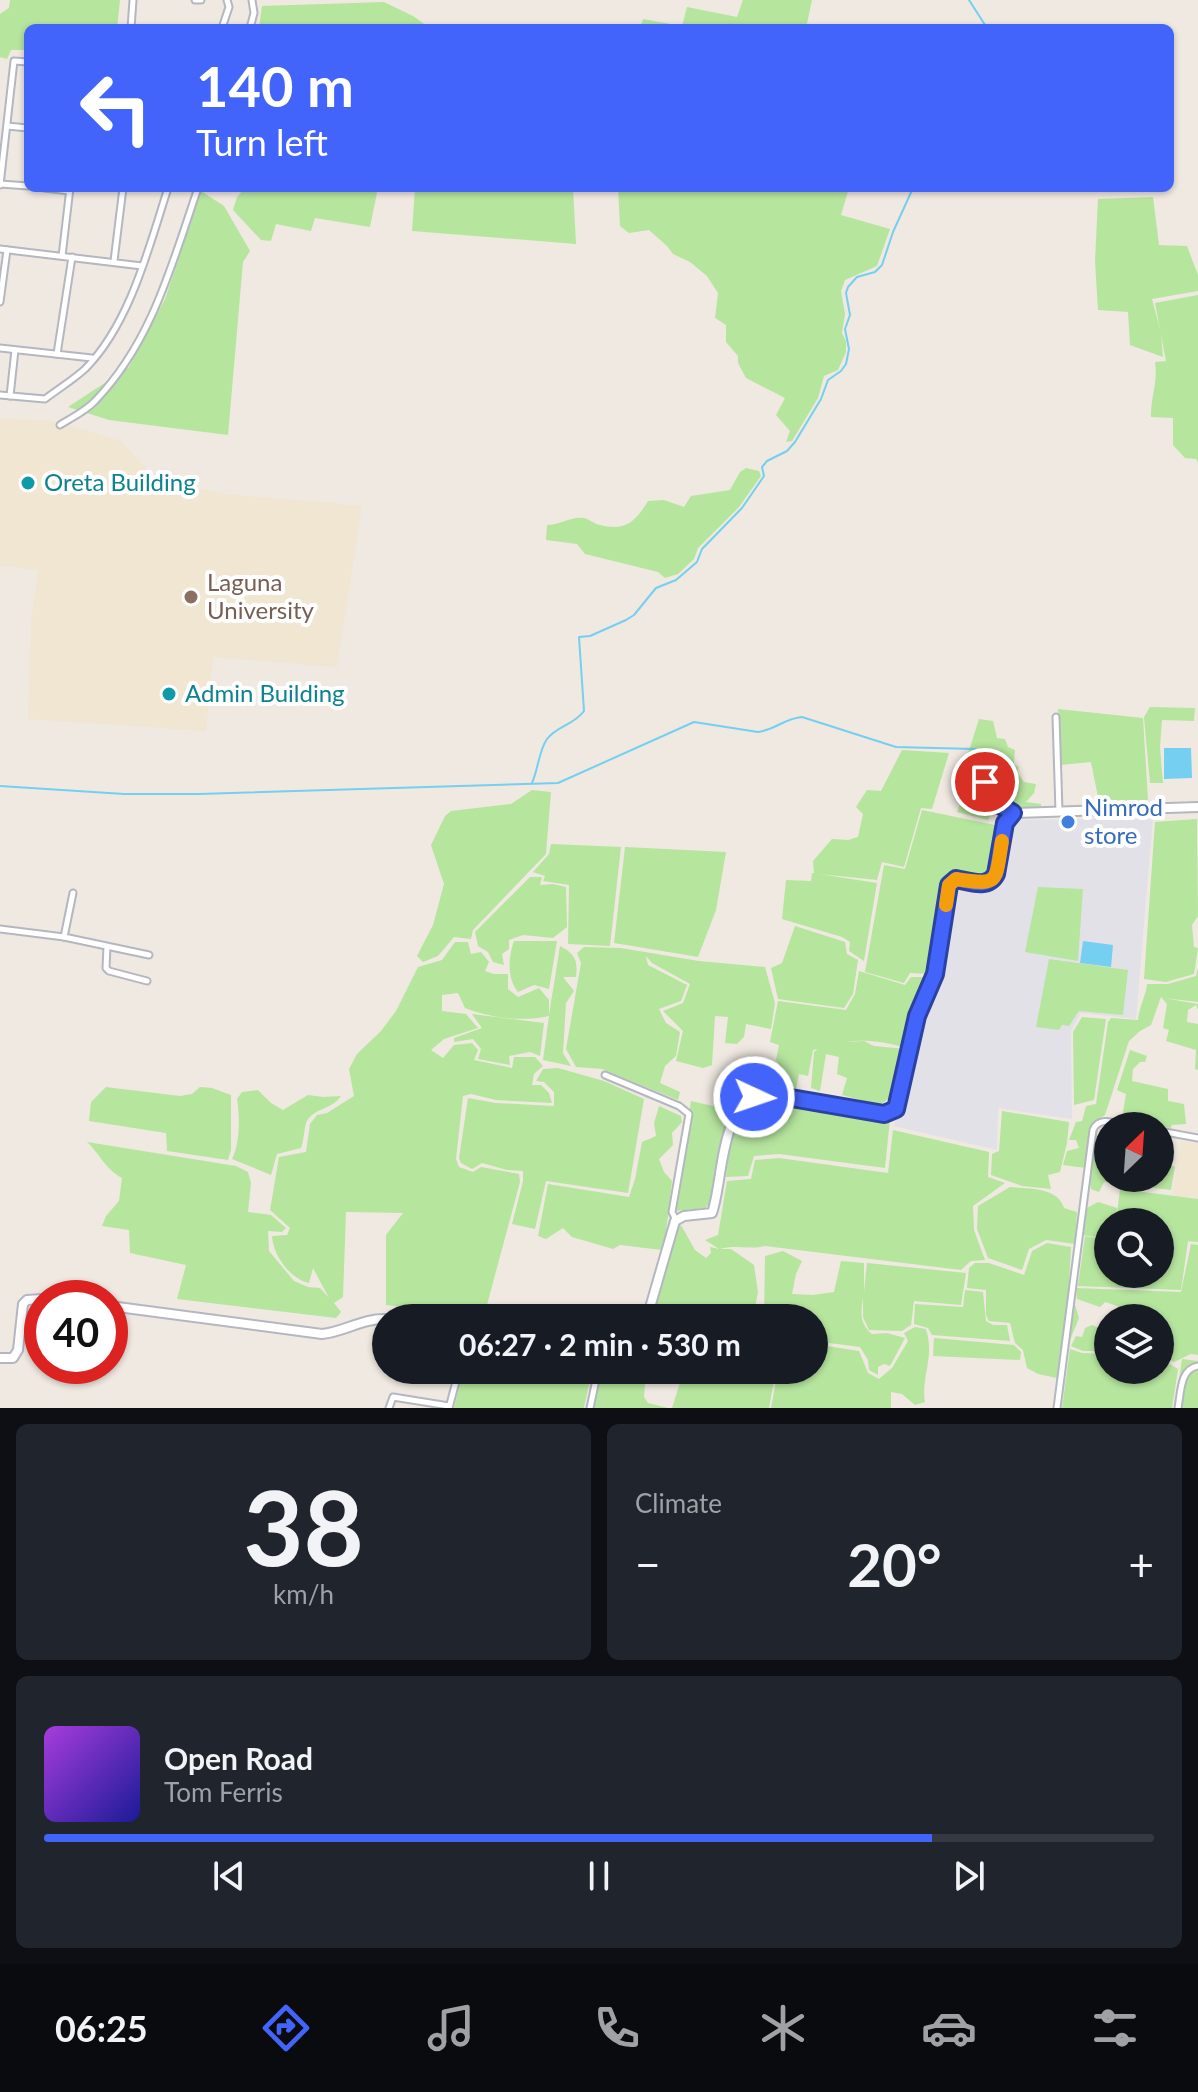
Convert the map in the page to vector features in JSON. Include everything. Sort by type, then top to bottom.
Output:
[{"type":"street","points":[[131,24],[133,0]]},
{"type":"street","points":[[223,24],[229,7],[227,0]]},
{"type":"street","points":[[251,24],[254,13],[252,0]]},
{"type":"street","points":[[24,62],[14,61],[0,184],[24,186]]},
{"type":"street","points":[[7,126],[24,128]]},
{"type":"street","points":[[62,256],[70,192]]},
{"type":"street","points":[[114,261],[123,192]]},
{"type":"street","points":[[0,395],[45,399],[84,369],[123,314],[167,192]]},
{"type":"street","points":[[60,425],[93,404],[136,350],[163,294],[194,192]]},
{"type":"street","points":[[0,302],[4,249],[142,266]]},
{"type":"street","points":[[57,354],[72,257]]},
{"type":"street","points":[[0,348],[93,358]]},
{"type":"street","points":[[10,397],[15,350]]},
{"type":"street","points":[[1056,717],[1059,811]]},
{"type":"street","points":[[985,782],[1000,805],[1013,813],[1198,807]]},
{"type":"street","points":[[651,1304],[672,1227],[676,1220],[684,1216],[712,1213],[731,1121],[754,1097],[768,1094],[884,1114],[896,1109],[917,1016],[935,974],[949,885],[956,879],[985,884],[992,881],[1005,823],[1013,813]]},
{"type":"street","points":[[64,937],[73,893]]},
{"type":"street","points":[[0,929],[64,937],[149,955]]},
{"type":"street","points":[[107,947],[106,968],[109,971],[147,981]]},
{"type":"street","points":[[605,1075],[679,1106],[689,1114],[672,1212],[676,1220]]},
{"type":"street","points":[[1057,1408],[1094,1128]]},
{"type":"street","points":[[1174,1134],[1198,1138]]},
{"type":"street","points":[[0,1358],[13,1358],[18,1350],[24,1303]]},
{"type":"street","points":[[128,1308],[322,1334],[372,1320]]},
{"type":"street","points":[[1178,1408],[1185,1373],[1191,1366],[1198,1366]]},
{"type":"street","points":[[389,1408],[393,1397],[449,1407],[455,1384]]},
{"type":"street","points":[[590,1408],[595,1384]]},
{"type":"shaded area","name":"Laguna University","points":[[0,419],[55,421],[121,441],[155,478],[226,494],[362,506],[337,667],[213,657],[206,731],[28,719],[31,624],[38,570],[0,566]]},
{"type":"shaded area","points":[[1153,818],[1136,1019],[1081,1013],[1071,1031],[1072,1119],[998,1108],[997,1150],[894,1126],[918,1026],[938,974],[954,889],[961,884],[991,889],[999,886],[1011,820]]},
{"type":"shaded area","points":[[1181,1141],[1198,1143],[1198,1198],[1172,1196]]},
{"type":"green space","points":[[10,0],[120,0],[117,24],[24,24],[24,50],[11,50],[7,59],[0,57],[0,14],[9,8]]},
{"type":"green space","points":[[743,0],[812,0],[807,24],[683,24],[687,7],[737,17]]},
{"type":"green space","points":[[384,2],[424,24],[260,24],[262,6]]},
{"type":"green space","points":[[643,19],[671,24],[641,24]]},
{"type":"green space","points":[[203,192],[224,206],[250,251],[243,262],[228,435],[109,420],[68,407],[129,367],[165,299]]},
{"type":"green space","points":[[241,192],[377,192],[370,227],[315,218],[311,231],[276,224],[271,241],[261,240],[233,210]]},
{"type":"green space","points":[[415,192],[573,192],[576,244],[412,231]]},
{"type":"green space","points":[[618,192],[848,192],[841,215],[890,229],[877,266],[845,280],[841,291],[845,314],[842,333],[846,352],[838,370],[824,376],[818,398],[792,441],[786,442],[790,431],[776,415],[785,398],[746,378],[738,356],[726,342],[726,325],[715,318],[718,293],[707,276],[690,262],[673,254],[649,230],[629,233],[620,226]]},
{"type":"green space","points":[[1153,197],[1159,245],[1187,246],[1198,275],[1198,291],[1152,299],[1161,333],[1163,357],[1130,345],[1128,312],[1098,310],[1095,261],[1098,199]]},
{"type":"green space","points":[[1198,295],[1198,463],[1196,459],[1185,458],[1173,445],[1173,418],[1151,417],[1155,362],[1166,361],[1155,303]]},
{"type":"green space","points":[[746,468],[759,471],[761,476],[739,507],[698,548],[694,559],[678,574],[665,578],[658,572],[585,554],[577,544],[546,540],[547,525],[570,519],[584,518],[614,527],[633,520],[648,501],[664,500],[684,507],[691,496],[730,490],[740,472]]},
{"type":"green space","points":[[1150,707],[1195,708],[1194,721],[1162,720],[1160,747],[1163,783],[1150,783],[1144,717]]},
{"type":"green space","points":[[1058,709],[1143,718],[1148,800],[1099,802],[1091,762],[1060,765]]},
{"type":"green space","points":[[979,719],[993,721],[997,738],[1005,739],[1008,747],[1015,750],[1014,764],[1019,767],[1017,772],[1024,782],[1036,784],[1034,793],[1026,802],[1041,804],[1041,808],[1011,809],[1006,786],[997,787],[990,780],[988,769],[968,768],[967,757]]},
{"type":"green space","points":[[902,750],[949,753],[932,809],[921,808],[904,867],[882,862],[877,880],[819,874],[877,883],[864,961],[849,951],[850,942],[842,937],[782,919],[786,880],[811,881],[813,861],[832,839],[858,837],[863,814],[856,807],[867,790],[881,791]]},
{"type":"green space","points":[[974,781],[975,793],[982,788],[991,797],[992,811],[988,820],[957,812],[968,784]]},
{"type":"green space","points":[[532,790],[551,792],[546,854],[473,930],[471,939],[454,937],[438,956],[423,962],[417,956],[433,925],[444,884],[431,845],[445,816],[451,811],[511,804]]},
{"type":"green space","points":[[922,810],[1000,826],[998,848],[994,871],[986,881],[948,876],[943,884],[929,974],[910,973],[904,983],[865,972],[884,865],[905,869]]},
{"type":"green space","points":[[1197,819],[1198,916],[1192,925],[1194,947],[1198,948],[1194,974],[1166,982],[1144,979],[1155,822]]},
{"type":"green space","points":[[551,844],[621,847],[610,946],[568,944],[569,885],[543,881],[545,876],[533,872],[549,854]]},
{"type":"green space","points":[[625,847],[726,852],[716,910],[698,957],[614,943]]},
{"type":"green space","points":[[530,877],[542,877],[540,885],[566,887],[567,927],[553,938],[523,935],[509,940],[509,949],[502,954],[504,965],[493,962],[488,952],[478,946],[475,932]]},
{"type":"green space","points":[[1038,887],[1083,889],[1078,961],[1025,952]]},
{"type":"green space","points":[[795,926],[845,942],[847,954],[858,960],[853,994],[844,1008],[778,999],[771,968],[782,963]]},
{"type":"green space","points":[[514,941],[557,941],[549,989],[534,985],[518,992],[514,987],[510,968]]},
{"type":"green space","points":[[455,942],[468,942],[471,954],[481,952],[489,962],[485,971],[508,974],[508,989],[518,997],[539,988],[549,1000],[549,1015],[560,946],[572,955],[576,966],[576,977],[563,977],[574,991],[566,1003],[563,1053],[571,1066],[543,1060],[549,1016],[528,1019],[495,1017],[465,1008],[458,993],[442,995],[442,1011],[466,1014],[478,1028],[444,1039],[431,1050],[443,1058],[454,1045],[472,1043],[478,1050],[474,1060],[512,1068],[514,1057],[535,1057],[543,1066],[534,1074],[532,1085],[541,1085],[549,1093],[552,1103],[496,1100],[471,1094],[463,1096],[456,1159],[459,1167],[473,1172],[481,1167],[519,1174],[520,1182],[487,1304],[386,1304],[386,1235],[403,1213],[346,1212],[343,1297],[334,1303],[341,1312],[336,1318],[177,1299],[186,1265],[130,1253],[129,1230],[102,1226],[119,1201],[122,1178],[87,1142],[236,1166],[248,1172],[251,1183],[248,1212],[271,1215],[286,1228],[282,1232],[268,1231],[269,1251],[294,1281],[320,1288],[329,1298],[313,1268],[309,1283],[295,1277],[284,1265],[273,1243],[272,1236],[287,1235],[290,1228],[270,1210],[279,1157],[306,1152],[310,1124],[317,1115],[327,1113],[354,1096],[349,1069],[357,1054],[396,1011],[418,967],[442,960]]},
{"type":"green space","points":[[584,947],[621,948],[699,961],[765,967],[775,1003],[771,1029],[746,1024],[744,1037],[737,1044],[725,1043],[728,1017],[715,1016],[712,1065],[703,1068],[676,1061],[683,1031],[663,1011],[683,1003],[690,984],[652,963],[646,956],[648,965],[687,985],[681,1001],[659,1009],[666,1023],[680,1032],[676,1056],[665,1066],[660,1083],[680,1092],[678,1100],[602,1069],[576,1067],[566,1049],[581,963],[577,953]]},
{"type":"green space","points":[[1049,959],[1128,970],[1123,1015],[1079,1011],[1069,1026],[1062,1025],[1059,1030],[1036,1027]]},
{"type":"green space","points":[[1198,968],[1198,1002],[1164,998],[1198,1004],[1198,1010],[1196,1005],[1188,1010],[1187,1022],[1198,1024],[1198,1070],[1195,1069],[1196,1050],[1166,1041],[1169,1030],[1163,1028],[1167,1004],[1161,997],[1151,1025],[1129,1041],[1106,1112],[1094,1112],[1086,1168],[1063,1165],[1067,1151],[1079,1148],[1076,1140],[1069,1140],[1076,1122],[1082,1121],[1086,1106],[1096,1104],[1108,1022],[1111,1018],[1138,1020],[1147,984],[1168,984],[1196,976]]},
{"type":"green space","points":[[859,971],[905,985],[911,977],[930,977],[903,1047],[865,1041],[874,1046],[906,1049],[899,1082],[892,1095],[879,1105],[842,1095],[847,1078],[837,1074],[839,1057],[826,1054],[820,1091],[811,1088],[814,1052],[818,1049],[813,1050],[808,1076],[799,1074],[796,1089],[776,1083],[781,1068],[776,1060],[779,1045],[770,1042],[778,1001],[846,1010],[855,994]]},
{"type":"green space","points":[[472,1014],[544,1023],[540,1056],[530,1052],[509,1056],[510,1065],[478,1059],[481,1049],[473,1039],[454,1042],[454,1038],[482,1028]]},
{"type":"green space","points":[[1082,1017],[1106,1019],[1094,1100],[1074,1105],[1073,1032]]},
{"type":"green space","points":[[1130,1050],[1147,1056],[1145,1062],[1140,1062],[1133,1069],[1132,1081],[1168,1089],[1168,1101],[1184,1104],[1186,1124],[1174,1125],[1174,1112],[1123,1112],[1126,1094],[1117,1090]]},
{"type":"green space","points":[[558,1068],[604,1081],[644,1099],[628,1193],[546,1181],[535,1229],[512,1224],[523,1171],[482,1163],[472,1169],[461,1163],[459,1158],[468,1098],[554,1106],[554,1092],[544,1082],[536,1081],[543,1069]]},
{"type":"green space","points":[[106,1087],[180,1096],[192,1094],[200,1087],[231,1095],[231,1150],[228,1160],[167,1151],[166,1133],[89,1121],[91,1102]]},
{"type":"green space","points":[[258,1090],[283,1110],[308,1095],[341,1096],[309,1118],[301,1148],[277,1154],[271,1175],[232,1159],[239,1130],[237,1099],[242,1092]]},
{"type":"green space","points":[[770,1099],[890,1119],[885,1168],[779,1154],[754,1156],[748,1176],[726,1177],[732,1140],[741,1119],[758,1104]]},
{"type":"green space","points":[[738,1100],[739,1105],[726,1123],[711,1202],[705,1208],[675,1211],[691,1101],[713,1106]]},
{"type":"green space","points":[[659,1106],[681,1116],[682,1122],[672,1133],[673,1145],[659,1159],[672,1181],[662,1250],[620,1245],[613,1249],[572,1237],[563,1228],[546,1239],[538,1236],[548,1184],[629,1197],[642,1142],[656,1136],[654,1123]]},
{"type":"green space","points":[[1002,1111],[1069,1122],[1060,1172],[1048,1175],[1051,1189],[1022,1186],[991,1175],[992,1154],[999,1151]]},
{"type":"green space","points":[[893,1130],[989,1152],[988,1177],[1005,1183],[973,1206],[974,1230],[985,1260],[971,1261],[961,1270],[765,1246],[726,1248],[720,1249],[731,1249],[754,1265],[758,1292],[756,1304],[655,1304],[675,1230],[681,1225],[695,1250],[706,1258],[711,1253],[710,1247],[719,1249],[705,1240],[718,1235],[727,1181],[751,1179],[755,1160],[779,1158],[888,1173]]},
{"type":"green space","points":[[1094,1144],[1094,1190],[1091,1189],[1089,1177]]},
{"type":"green space","points":[[1010,1187],[1049,1193],[1061,1201],[1064,1208],[1077,1212],[1075,1244],[1046,1240],[1029,1249],[1022,1270],[988,1258],[977,1229],[978,1206]]},
{"type":"green space","points":[[1120,1192],[1198,1199],[1198,1242],[1188,1241],[1181,1290],[1130,1288],[1174,1288],[1174,1208],[1118,1208]]},
{"type":"green space","points":[[1098,1202],[1117,1208],[1094,1208],[1094,1237],[1083,1235],[1085,1209]]},
{"type":"green space","points":[[1085,1236],[1094,1238],[1094,1287],[1078,1286]]},
{"type":"green space","points":[[1047,1243],[1071,1247],[1069,1285],[1079,1318],[1070,1340],[1062,1343],[1057,1378],[1027,1368],[1023,1350],[1015,1343],[1010,1323],[989,1321],[986,1315],[986,1290],[967,1288],[969,1268],[975,1263],[989,1263],[1024,1275],[1032,1251]]},
{"type":"green space","points":[[1191,1244],[1198,1245],[1198,1355],[1191,1354],[1174,1362],[1174,1304],[1105,1302],[1094,1305],[1077,1299],[1076,1288],[1181,1292]]},
{"type":"green space","points":[[783,1251],[802,1261],[792,1294],[834,1292],[841,1261],[864,1263],[864,1292],[867,1263],[966,1273],[961,1305],[914,1301],[911,1325],[902,1331],[869,1330],[863,1317],[863,1297],[862,1317],[865,1326],[872,1334],[887,1333],[905,1338],[890,1366],[884,1364],[878,1367],[878,1375],[869,1370],[868,1360],[860,1347],[828,1343],[828,1304],[764,1304],[765,1256]]},
{"type":"green space","points":[[965,1290],[983,1292],[986,1321],[993,1325],[1007,1325],[1010,1341],[932,1335],[928,1328],[914,1324],[915,1304],[963,1307]]},
{"type":"green space","points":[[1094,1326],[1094,1351],[1071,1346],[1076,1336],[1082,1337],[1085,1328]]},
{"type":"green space","points":[[915,1327],[926,1329],[929,1358],[925,1402],[915,1405],[902,1394],[891,1392],[891,1408],[771,1408],[775,1384],[828,1384],[828,1346],[859,1351],[868,1373],[879,1379],[892,1368],[908,1341],[904,1333]]},
{"type":"green space","points":[[934,1338],[1014,1345],[1021,1352],[1020,1360],[933,1356]]},
{"type":"green space","points":[[1070,1349],[1094,1353],[1094,1384],[1174,1384],[1174,1367],[1178,1369],[1172,1408],[1062,1408]]},
{"type":"green space","points":[[1182,1359],[1198,1361],[1198,1408],[1175,1408]]},
{"type":"green space","points":[[460,1384],[589,1384],[584,1408],[454,1408]]},
{"type":"green space","points":[[598,1384],[645,1384],[644,1397],[648,1403],[668,1408],[594,1408]]},
{"type":"green space","points":[[680,1384],[773,1384],[769,1408],[672,1408]]},
{"type":"water","points":[[1164,748],[1191,748],[1192,778],[1164,779]]},
{"type":"water","points":[[1083,941],[1113,945],[1111,967],[1080,963]]},
{"type":"waterway","points":[[969,0],[984,24]]},
{"type":"waterway","points":[[532,783],[547,739],[584,711],[579,637],[590,636],[634,615],[656,588],[676,580],[697,562],[702,549],[742,508],[764,476],[762,467],[795,442],[821,399],[828,380],[846,364],[849,349],[845,329],[850,315],[846,293],[848,287],[857,277],[875,272],[882,265],[911,192]]},
{"type":"waterway","points":[[0,786],[124,794],[199,794],[558,783],[694,722],[758,732],[802,717],[896,747],[975,749]]},
{"type":"slow traffic","points":[[946,905],[949,885],[956,879],[985,884],[992,881],[1002,841]]},
{"type":"place","name":"Oreta Building","points":[[28,483]]},
{"type":"place","name":"Laguna University","points":[[191,597]]},
{"type":"place","name":"Admin Building","points":[[169,694]]},
{"type":"place","name":"Nimrod store","points":[[1068,822]]},
{"type":"route","points":[[754,1097],[768,1094],[884,1114],[894,1112],[917,1016],[935,974],[949,885],[956,879],[985,884],[992,881],[1005,823],[1013,813],[1000,805],[985,782]]}]
